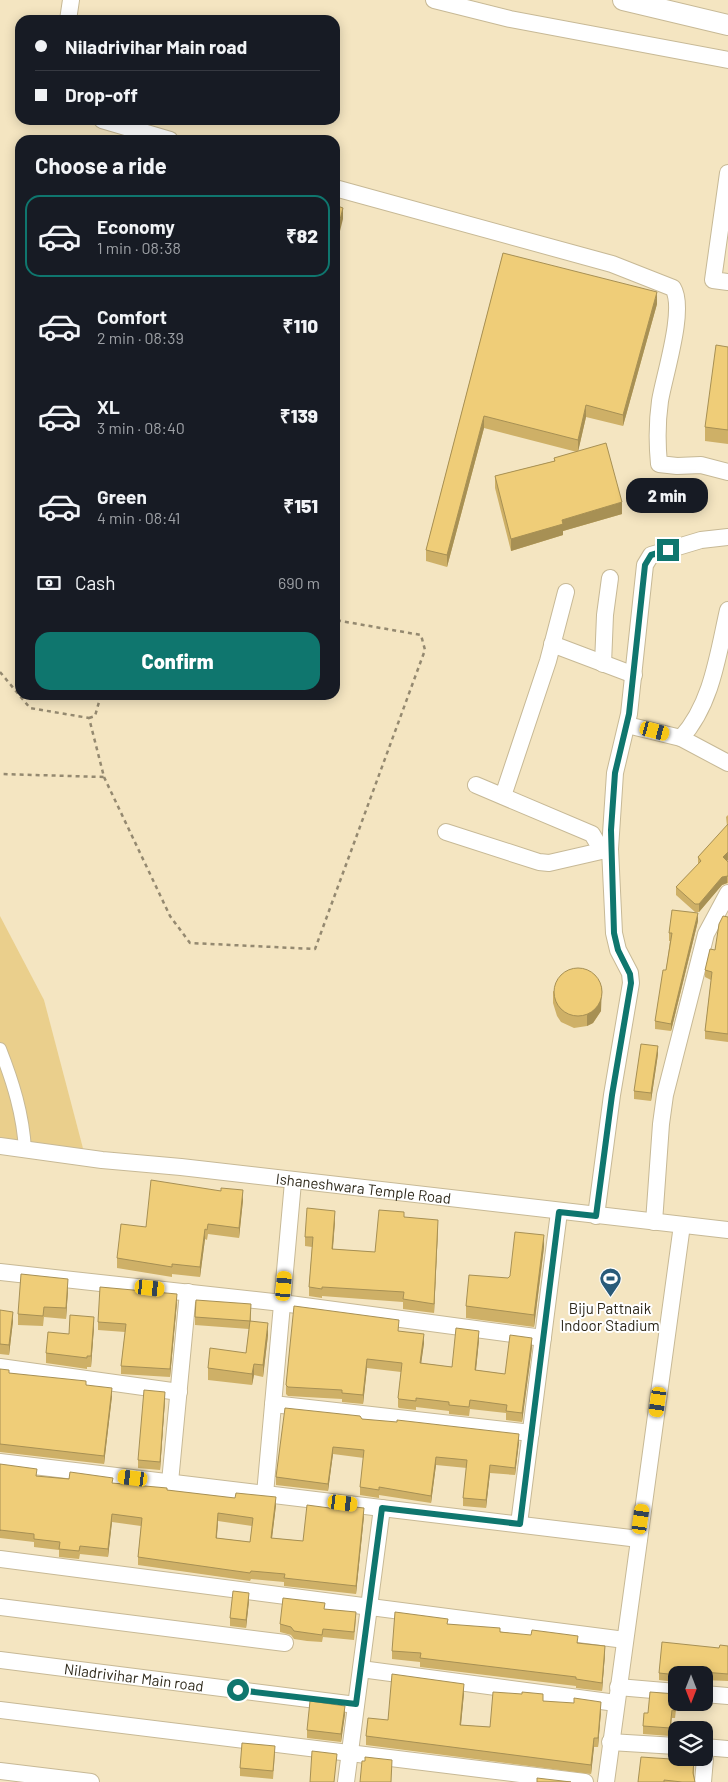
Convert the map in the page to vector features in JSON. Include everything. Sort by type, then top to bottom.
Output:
[{"type":"street","points":[[69,15],[71,0]]},
{"type":"street","points":[[434,0],[510,19],[728,60]]},
{"type":"street","points":[[623,0],[728,25]]},
{"type":"street","points":[[119,125],[153,135]]},
{"type":"street","points":[[728,173],[713,280],[728,282]]},
{"type":"street","points":[[340,189],[612,264],[673,288],[678,303],[666,379],[660,399],[657,430],[659,464],[677,466],[701,465],[728,472]]},
{"type":"street","points":[[596,1216],[612,1095],[631,983],[630,974],[618,950],[614,933],[606,850],[615,773],[627,725],[647,560],[651,555],[701,540],[728,537]]},
{"type":"street","points":[[604,664],[605,615],[610,578]]},
{"type":"street","points":[[503,796],[552,644],[566,592]]},
{"type":"street","points":[[681,738],[696,718],[717,667],[728,610]]},
{"type":"street","points":[[552,644],[634,675]]},
{"type":"street","points":[[627,725],[681,738],[728,763]]},
{"type":"street","points":[[476,785],[592,834],[606,850]]},
{"type":"street","points":[[446,832],[539,862],[549,863],[606,850]]},
{"type":"street","points":[[654,1222],[665,1095],[706,934],[723,910],[728,893]]},
{"type":"street","points":[[0,1049],[24,1124],[25,1150]]},
{"type":"street","name":"Ishaneshwara Temple Road","points":[[0,1146],[293,1182],[728,1230]]},
{"type":"street","points":[[265,1494],[293,1182]]},
{"type":"street","points":[[520,1524],[559,1212]]},
{"type":"street","points":[[606,1782],[682,1225]]},
{"type":"street","points":[[0,1272],[282,1303],[543,1338]]},
{"type":"street","points":[[170,1482],[188,1292]]},
{"type":"street","points":[[0,1367],[179,1392]]},
{"type":"street","points":[[273,1404],[531,1433]]},
{"type":"street","points":[[0,1462],[639,1539]]},
{"type":"street","points":[[346,1782],[382,1508]]},
{"type":"street","points":[[0,1558],[625,1640]]},
{"type":"street","points":[[0,1607],[285,1643]]},
{"type":"street","name":"Niladrivihar Main road","points":[[0,1660],[356,1704]]},
{"type":"street","points":[[361,1669],[617,1695],[668,1692]]},
{"type":"street","points":[[713,1695],[728,1696]]},
{"type":"street","points":[[0,1710],[585,1782]]},
{"type":"street","points":[[610,1742],[668,1746]]},
{"type":"street","points":[[713,1747],[728,1748]]},
{"type":"street","points":[[703,1782],[704,1766]]},
{"type":"street","points":[[0,1771],[91,1782]]},
{"type":"path","points":[[89,718],[104,777],[170,916],[190,943],[315,949],[425,650],[421,635],[340,621]]},
{"type":"path","points":[[0,672],[15,690]]},
{"type":"path","points":[[23,700],[30,708],[89,718],[95,716],[100,700]]},
{"type":"path","points":[[0,774],[104,777]]},
{"type":"shaded area","points":[[0,916],[44,1000],[85,1156],[0,1141]]},
{"type":"building","points":[[340,207],[343,208],[340,220]]},
{"type":"building","points":[[503,253],[657,292],[623,415],[586,405],[578,440],[484,416],[447,555],[426,550]]},
{"type":"building","points":[[716,345],[728,347],[728,430],[705,427]]},
{"type":"building","points":[[606,443],[622,502],[562,520],[563,524],[511,539],[495,476],[555,461],[554,458]]},
{"type":"building","points":[[728,824],[728,852],[723,857],[728,862],[728,876],[722,877],[699,904],[695,904],[676,887],[701,861],[698,857]]},
{"type":"building","points":[[672,910],[698,913],[671,1024],[655,1021],[663,970],[666,970],[672,933],[669,933]]},
{"type":"building","points":[[723,916],[728,917],[728,1034],[705,1031],[712,972],[705,970],[710,949],[715,950],[719,924]]},
{"type":"building","points":[[573,968],[583,968],[595,975],[602,987],[602,997],[595,1009],[583,1016],[573,1016],[565,1012],[558,1005],[554,997],[554,987],[558,979],[565,972]]},
{"type":"building","points":[[641,1044],[658,1046],[651,1093],[634,1091]]},
{"type":"building","points":[[151,1180],[221,1191],[221,1188],[243,1190],[239,1228],[208,1224],[207,1230],[205,1229],[200,1267],[172,1264],[172,1267],[117,1258],[121,1224],[146,1227]]},
{"type":"building","points":[[307,1208],[335,1211],[332,1249],[375,1252],[379,1210],[404,1212],[404,1217],[438,1220],[434,1304],[403,1299],[404,1292],[309,1287],[313,1237],[305,1237]]},
{"type":"building","points":[[515,1232],[544,1235],[534,1315],[466,1306],[469,1275],[508,1278],[510,1276]]},
{"type":"building","points":[[21,1274],[68,1279],[66,1308],[44,1307],[43,1316],[18,1314]]},
{"type":"building","points":[[100,1287],[177,1294],[170,1369],[121,1366],[126,1324],[98,1322]]},
{"type":"building","points":[[196,1300],[251,1304],[250,1321],[195,1317]]},
{"type":"building","points":[[294,1306],[399,1320],[398,1331],[424,1334],[420,1363],[452,1367],[456,1328],[479,1331],[475,1370],[505,1374],[510,1335],[532,1338],[522,1413],[506,1411],[507,1405],[470,1400],[469,1407],[449,1405],[449,1402],[416,1398],[416,1401],[399,1399],[402,1363],[367,1359],[363,1395],[342,1393],[342,1390],[288,1387],[286,1385]]},
{"type":"building","points":[[0,1310],[13,1312],[9,1345],[0,1344]]},
{"type":"building","points":[[70,1315],[94,1317],[91,1356],[87,1356],[87,1358],[46,1353],[48,1332],[69,1334]]},
{"type":"building","points":[[250,1321],[268,1323],[263,1365],[254,1364],[252,1374],[208,1368],[210,1348],[246,1353]]},
{"type":"building","points":[[0,1369],[9,1370],[9,1373],[86,1381],[86,1385],[112,1388],[104,1456],[0,1444]]},
{"type":"building","points":[[144,1390],[165,1392],[160,1462],[138,1460]]},
{"type":"building","points":[[285,1408],[360,1416],[362,1419],[397,1422],[397,1420],[519,1434],[515,1468],[490,1465],[486,1500],[463,1498],[467,1460],[436,1457],[431,1496],[379,1487],[379,1490],[360,1487],[364,1450],[333,1447],[328,1484],[276,1477]]},
{"type":"building","points":[[0,1464],[37,1469],[36,1476],[69,1479],[70,1472],[113,1478],[112,1483],[167,1488],[167,1490],[235,1498],[236,1493],[276,1497],[271,1538],[303,1541],[307,1505],[337,1509],[337,1505],[364,1508],[356,1586],[284,1578],[285,1574],[251,1571],[250,1573],[138,1557],[142,1518],[112,1514],[108,1549],[80,1546],[79,1551],[59,1549],[60,1542],[34,1539],[34,1534],[0,1530]],"holes":[[[218,1513],[253,1518],[250,1542],[216,1538]]]},
{"type":"building","points":[[233,1591],[249,1593],[246,1620],[230,1618]]},
{"type":"building","points":[[283,1598],[325,1603],[324,1609],[356,1612],[354,1632],[323,1629],[322,1635],[294,1631],[291,1627],[280,1624]]},
{"type":"building","points":[[395,1612],[448,1619],[447,1624],[500,1628],[500,1632],[531,1635],[532,1630],[578,1636],[577,1643],[605,1646],[602,1683],[576,1679],[576,1677],[420,1658],[421,1653],[392,1651]]},
{"type":"building","points":[[662,1642],[719,1648],[720,1645],[728,1646],[728,1674],[713,1673],[713,1666],[668,1666],[668,1674],[659,1673]]},
{"type":"building","points":[[392,1674],[464,1684],[460,1725],[490,1727],[493,1692],[543,1694],[543,1701],[574,1703],[574,1698],[601,1702],[598,1738],[594,1738],[591,1765],[366,1736],[368,1718],[388,1720]]},
{"type":"building","points":[[650,1692],[668,1693],[668,1711],[672,1711],[671,1721],[668,1721],[668,1728],[643,1726],[644,1713],[648,1713]]},
{"type":"building","points":[[310,1701],[345,1706],[341,1734],[307,1730]]},
{"type":"building","points":[[242,1743],[275,1746],[273,1771],[240,1768]]},
{"type":"building","points":[[312,1751],[337,1754],[334,1782],[310,1782]]},
{"type":"building","points":[[365,1757],[392,1760],[391,1782],[360,1782],[362,1761],[365,1761]]},
{"type":"building","points":[[641,1757],[668,1759],[668,1766],[693,1766],[695,1782],[664,1780],[664,1782],[638,1782]]},
{"type":"building","points":[[537,1778],[571,1782],[537,1782]]},
{"type":"place","name":"Biju Pattnaik Indoor Stadium","points":[[610,1298]]},
{"type":"route","points":[[238,1690],[356,1704],[382,1508],[520,1524],[559,1212],[596,1216],[612,1095],[628,1007],[631,983],[630,974],[618,950],[614,933],[610,849],[615,773],[629,714],[645,565],[651,555],[668,550]]}]
